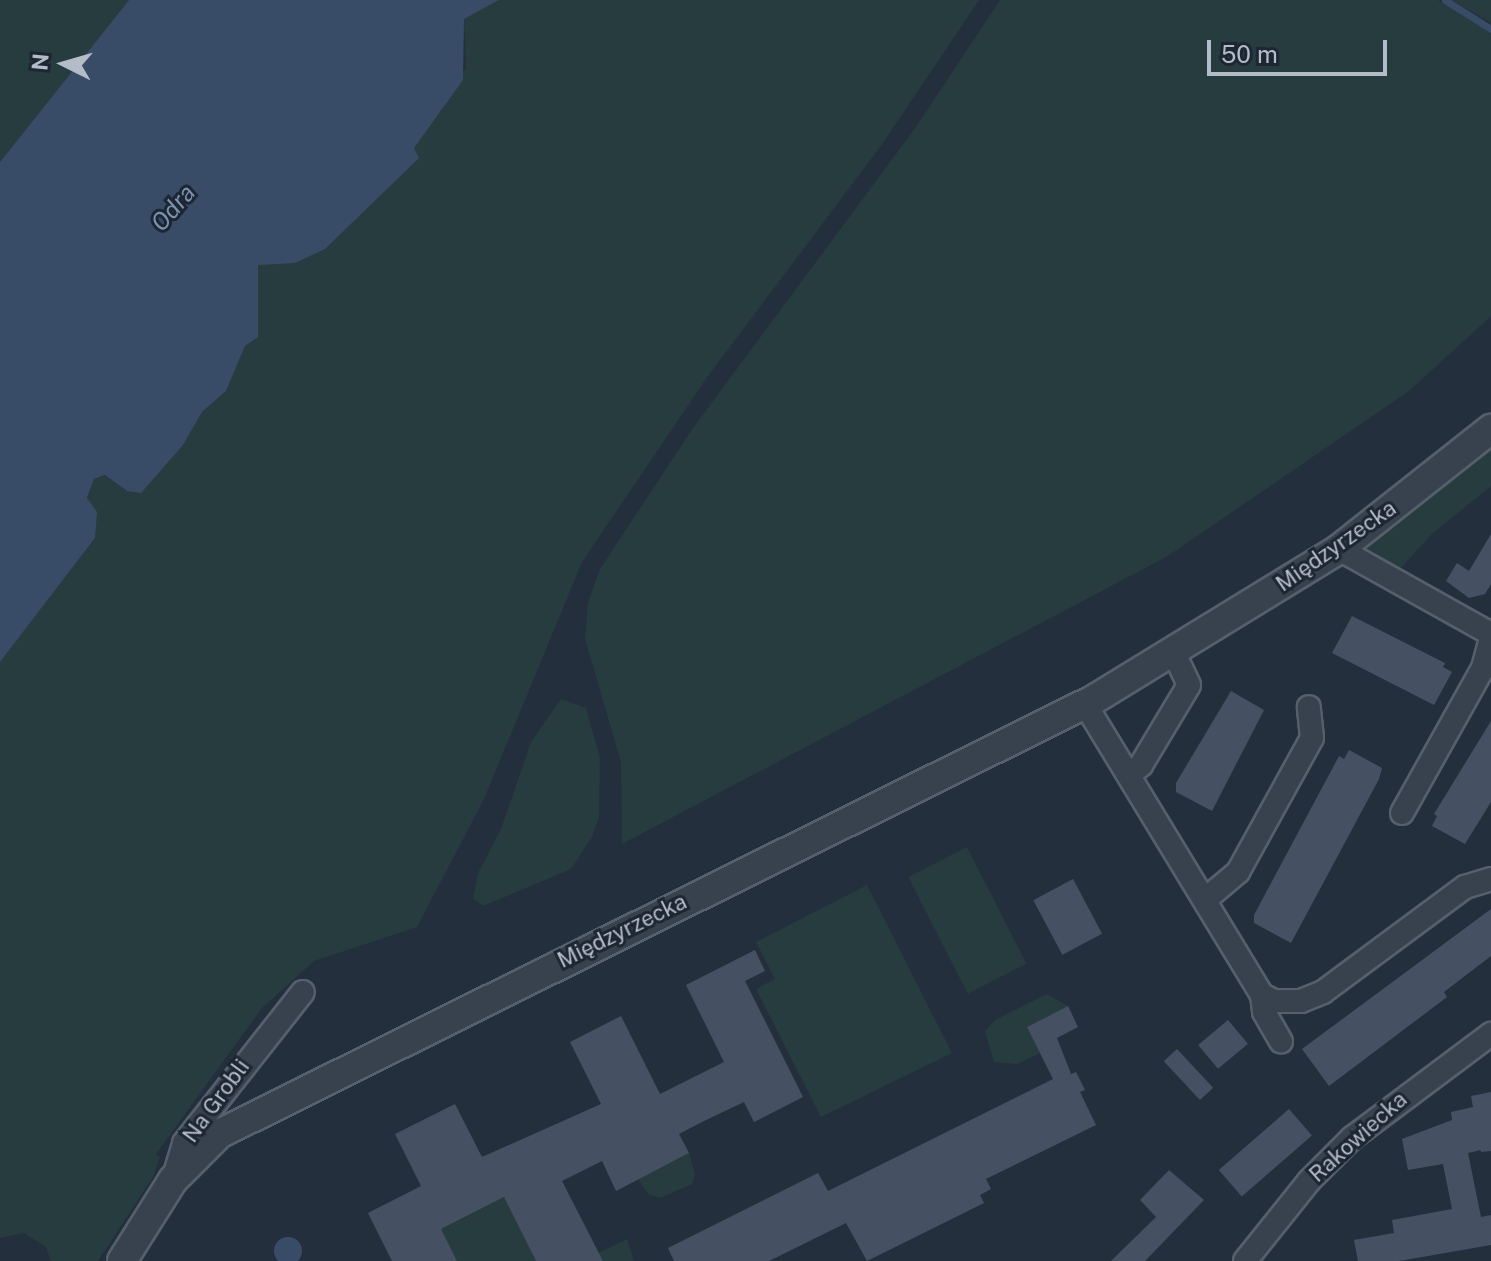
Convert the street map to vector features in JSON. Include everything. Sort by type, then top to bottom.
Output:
[{"type":"street","name":"Międzyrzecka","points":[[173,1180],[219,1134],[266,1108],[1085,704],[1174,653],[1339,549],[1491,429]]},
{"type":"street","points":[[1339,549],[1491,637],[1483,668],[1402,813]]},
{"type":"street","points":[[1129,775],[1141,765],[1189,685],[1174,653]]},
{"type":"street","points":[[1085,704],[1262,995],[1264,1012],[1281,1042]]},
{"type":"street","points":[[1206,899],[1238,872],[1312,738],[1309,707]]},
{"type":"street","points":[[1262,995],[1290,1002],[1323,992],[1465,887],[1491,879]]},
{"type":"street","name":"Na Grobli","points":[[122,1261],[173,1180],[184,1143],[303,992]]},
{"type":"street","name":"Rakowiecka","points":[[1245,1261],[1309,1181],[1352,1138],[1491,1034]]},
{"type":"green space","points":[[0,0],[129,0],[0,162]]},
{"type":"green space","points":[[499,0],[979,0],[883,143],[708,376],[582,562],[484,799],[417,927],[314,961],[262,1008],[156,1154],[160,1157],[153,1177],[98,1261],[51,1261],[46,1247],[24,1233],[0,1238],[0,662],[95,538],[87,498],[94,479],[105,475],[127,491],[183,445],[202,412],[226,391],[245,346],[258,265],[325,249],[355,217],[442,110],[466,68],[464,18]]},
{"type":"green space","points":[[1000,0],[1438,0],[1491,31],[1491,316],[1409,391],[1168,556],[622,844],[621,762],[585,639],[588,602],[600,569],[693,428],[916,127]]},
{"type":"green space","points":[[1452,0],[1491,0],[1491,23]]},
{"type":"green space","points":[[1491,443],[1491,486],[1432,534],[1398,571],[1361,552],[1360,544]]},
{"type":"green space","points":[[561,699],[586,708],[600,758],[599,817],[592,837],[571,869],[483,906],[473,898],[478,873],[501,829],[531,742]]},
{"type":"green space","points":[[967,847],[1026,964],[968,994],[908,877]]},
{"type":"green space","points":[[867,885],[952,1053],[821,1117],[756,989],[775,979],[756,942]]},
{"type":"green space","points":[[1047,994],[1068,1006],[1027,1027],[1040,1053],[1017,1064],[994,1062],[985,1031],[995,1020]]},
{"type":"green space","points":[[689,1153],[695,1174],[692,1184],[660,1198],[648,1194],[638,1179]]},
{"type":"green space","points":[[505,1197],[536,1261],[457,1261],[441,1229]]},
{"type":"green space","points":[[627,1239],[634,1261],[603,1261],[598,1253]]},
{"type":"water","name":"Odra","points":[[129,0],[499,0],[464,19],[463,80],[414,148],[419,158],[325,249],[295,263],[258,265],[258,337],[245,346],[226,391],[202,412],[183,445],[141,493],[127,491],[105,475],[94,479],[87,498],[97,512],[95,538],[0,662],[0,162]]},
{"type":"water","points":[[288,1237],[298,1241],[302,1251],[298,1261],[288,1265],[278,1261],[274,1251],[278,1241]]},
{"type":"building","points":[[1491,534],[1491,584],[1485,594],[1469,598],[1446,581],[1457,563],[1469,571]]},
{"type":"building","points":[[1352,616],[1445,663],[1443,667],[1452,672],[1434,705],[1332,653]]},
{"type":"building","points":[[1231,691],[1264,710],[1212,811],[1176,792],[1176,783]]},
{"type":"building","points":[[1491,721],[1491,802],[1465,844],[1432,826],[1437,816],[1434,814]]},
{"type":"building","points":[[1349,750],[1382,768],[1379,779],[1291,943],[1254,923],[1254,915],[1339,756],[1344,759]]},
{"type":"building","points":[[1073,879],[1102,934],[1062,955],[1033,900]]},
{"type":"building","points":[[1491,909],[1491,956],[1444,992],[1447,997],[1329,1086],[1302,1049]]},
{"type":"building","points":[[755,950],[765,971],[745,981],[803,1097],[754,1122],[744,1102],[702,1122],[679,1134],[689,1153],[616,1191],[602,1161],[562,1181],[603,1261],[536,1261],[504,1197],[441,1229],[457,1261],[392,1261],[368,1213],[421,1186],[395,1134],[455,1104],[482,1157],[601,1104],[570,1042],[621,1016],[660,1094],[724,1062],[686,985]]},
{"type":"building","points":[[1068,1006],[1078,1027],[1057,1038],[1071,1074],[1076,1072],[1085,1090],[1080,1092],[1096,1125],[986,1179],[991,1189],[980,1195],[984,1203],[867,1261],[846,1223],[769,1261],[674,1261],[668,1248],[818,1173],[828,1191],[1053,1079],[1027,1027]]},
{"type":"building","points":[[1228,1020],[1248,1044],[1218,1069],[1198,1045]]},
{"type":"building","points":[[1177,1049],[1213,1088],[1200,1100],[1164,1061]]},
{"type":"building","points":[[1491,1092],[1491,1151],[1468,1153],[1481,1217],[1491,1215],[1491,1245],[1399,1261],[1358,1261],[1354,1240],[1394,1233],[1392,1220],[1452,1209],[1443,1164],[1408,1170],[1402,1139],[1452,1120],[1451,1112],[1473,1107],[1471,1096]]},
{"type":"building","points":[[1289,1109],[1312,1135],[1242,1196],[1219,1170]]},
{"type":"building","points":[[1169,1170],[1204,1200],[1145,1261],[1111,1261],[1156,1217],[1140,1200]]},
{"type":"waterway","points":[[1445,0],[1491,29]]}]
